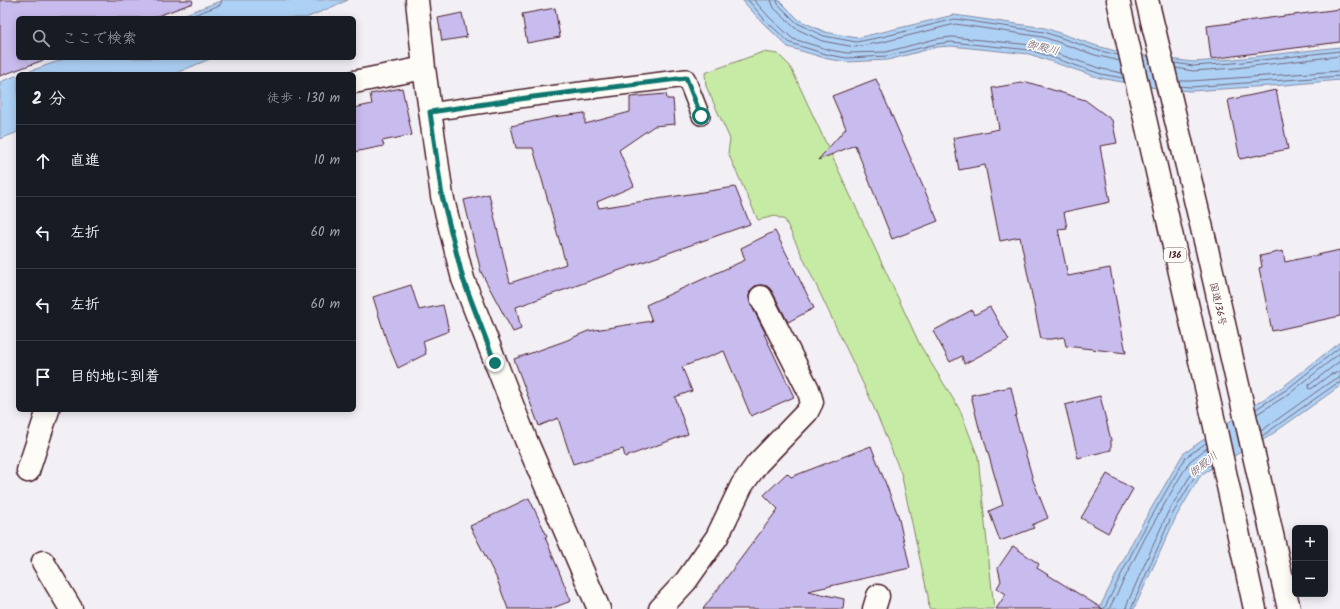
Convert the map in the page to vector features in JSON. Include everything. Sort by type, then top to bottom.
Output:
[{"type":"main road","points":[[417,0],[424,68],[442,196],[463,279],[526,440],[599,609]]},
{"type":"main road","name":"136","points":[[1118,0],[1255,609]]},
{"type":"main road","name":"国道136号","points":[[1147,0],[1244,409],[1289,609]]},
{"type":"main road","points":[[356,82],[424,68]]},
{"type":"main road","points":[[660,609],[686,581],[717,537],[746,480],[757,464],[807,412],[812,402],[808,389],[761,296]]},
{"type":"main road","points":[[28,471],[47,412]]},
{"type":"main road","points":[[43,562],[71,609]]},
{"type":"lane","points":[[430,112],[533,97],[686,78],[701,116]]},
{"type":"green space","points":[[763,52],[778,54],[790,66],[920,345],[960,410],[978,457],[994,609],[929,609],[928,596],[901,473],[869,396],[785,220],[775,216],[758,220],[728,153],[730,139],[706,86],[705,73]]},
{"type":"water","points":[[223,0],[348,0],[311,16],[180,16]]},
{"type":"water","name":"御殿川","points":[[742,0],[779,0],[799,20],[825,32],[857,38],[954,15],[1045,28],[1097,46],[1123,53],[1193,62],[1340,47],[1340,80],[1190,91],[1156,88],[1100,78],[1029,54],[951,46],[937,47],[888,60],[846,62],[828,59],[788,47]]},
{"type":"water","points":[[61,60],[207,60],[179,72],[28,72]]},
{"type":"water","points":[[16,76],[16,133],[0,139],[0,82]]},
{"type":"water","name":"御殿川","points":[[1340,342],[1340,386],[1268,437],[1205,472],[1199,478],[1176,517],[1134,609],[1099,609],[1137,533],[1183,454],[1284,386]]},
{"type":"building","points":[[0,0],[192,0],[193,3],[157,16],[16,16],[16,60],[44,60],[0,76]]},
{"type":"building","points":[[555,8],[560,37],[527,43],[522,14]]},
{"type":"building","points":[[1340,9],[1340,42],[1211,59],[1207,26]]},
{"type":"building","points":[[462,13],[467,37],[442,41],[438,18]]},
{"type":"building","points":[[876,79],[938,221],[892,239],[855,145],[818,160],[846,128],[832,96]]},
{"type":"building","points":[[1027,82],[1085,100],[1112,120],[1117,143],[1100,146],[1110,202],[1064,212],[1067,228],[1058,229],[1068,276],[1110,268],[1126,353],[1066,346],[1064,337],[1041,339],[1020,237],[1000,241],[985,165],[959,170],[953,138],[999,129],[992,88]]},
{"type":"building","points":[[402,88],[412,135],[382,141],[384,146],[356,152],[356,108],[372,104],[370,94]]},
{"type":"building","points":[[1276,90],[1288,149],[1240,159],[1228,100]]},
{"type":"building","points":[[666,94],[667,99],[673,99],[675,124],[654,126],[619,150],[634,186],[597,202],[599,208],[735,187],[750,224],[516,307],[521,329],[513,332],[481,272],[464,200],[489,194],[510,283],[566,264],[533,148],[516,148],[511,126],[553,117],[585,113],[585,124],[630,112],[630,97]]},
{"type":"building","points":[[775,231],[814,308],[788,322],[772,291],[767,286],[755,286],[750,291],[749,297],[750,303],[766,334],[764,334],[794,397],[751,416],[724,351],[682,367],[692,391],[675,397],[688,434],[625,457],[623,449],[573,464],[558,418],[539,426],[514,359],[565,341],[588,331],[652,321],[646,305],[745,260],[741,248]]},
{"type":"building","points":[[1340,250],[1340,316],[1272,331],[1259,268],[1262,267],[1260,256],[1283,251],[1285,262]]},
{"type":"building","points":[[411,285],[419,310],[443,305],[449,331],[423,341],[426,354],[398,368],[387,342],[373,297]]},
{"type":"building","points":[[990,307],[1009,340],[964,364],[962,356],[950,362],[933,331],[972,310],[974,315]]},
{"type":"building","points":[[1011,387],[1017,415],[1015,416],[1033,480],[1048,518],[1032,525],[1034,528],[1000,541],[989,511],[1003,505],[982,432],[980,432],[971,395]]},
{"type":"building","points":[[1100,396],[1111,440],[1111,450],[1078,458],[1065,405]]},
{"type":"building","points":[[871,446],[898,515],[910,568],[808,591],[844,599],[843,609],[703,609],[778,509],[764,495],[787,473],[791,477]]},
{"type":"building","points":[[1107,474],[1133,489],[1108,533],[1081,518]]},
{"type":"building","points":[[529,498],[547,536],[545,537],[571,601],[550,609],[508,609],[496,577],[470,526]]},
{"type":"building","points":[[1013,546],[1039,564],[1037,568],[1103,609],[996,609],[1006,594],[997,588],[1001,581],[998,568]]},
{"type":"route","points":[[495,363],[463,279],[442,196],[430,112],[533,97],[686,78],[701,116]]}]
